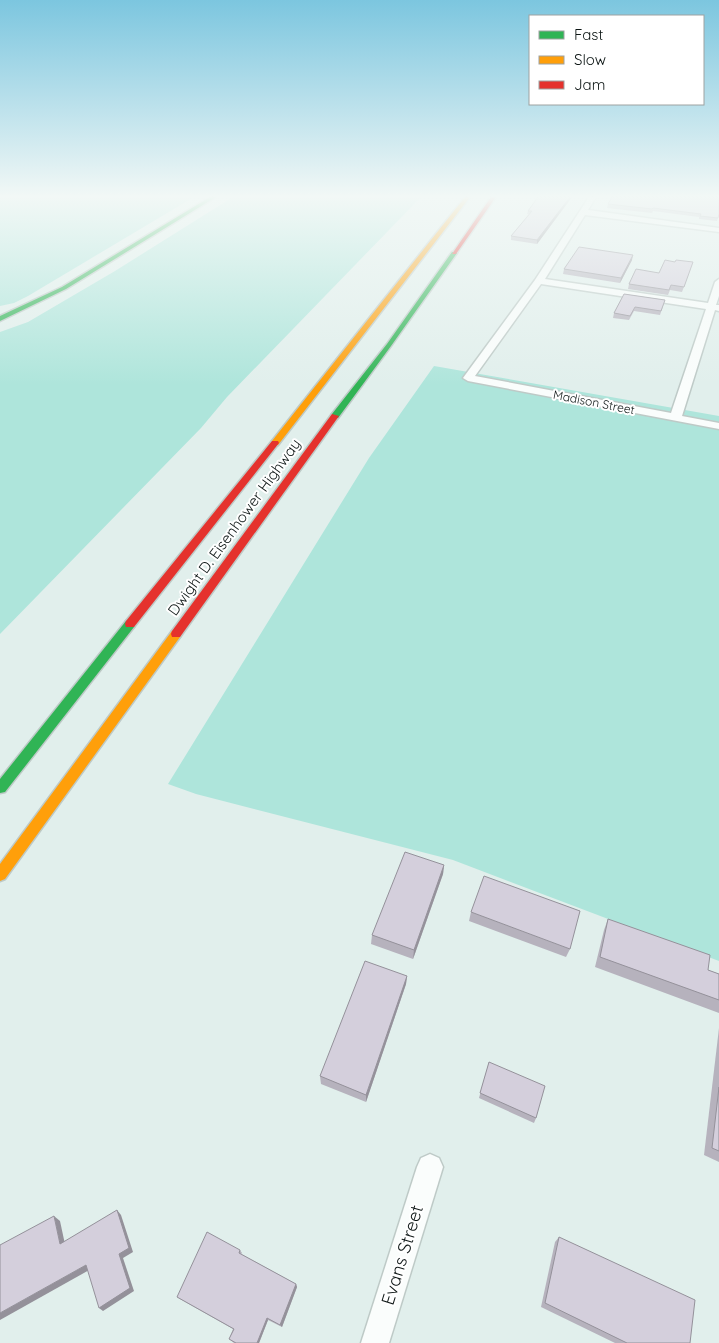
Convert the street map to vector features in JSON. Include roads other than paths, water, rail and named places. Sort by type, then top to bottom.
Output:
[{"type":"main road","points":[[0,319],[49,296],[110,260]]},
{"type":"main road","name":"Dwight D. Eisenhower Highway","points":[[0,788],[419,260]]},
{"type":"main road","name":"Dwight D. Eisenhower Highway","points":[[0,875],[450,260]]},
{"type":"street","points":[[468,378],[553,260]]},
{"type":"street","points":[[539,281],[715,308]]},
{"type":"street","points":[[676,417],[715,308],[719,282]]},
{"type":"street","name":"Madison Street","points":[[468,378],[719,426]]},
{"type":"street","name":"Evans Street","points":[[375,1343],[430,1167]]}]
